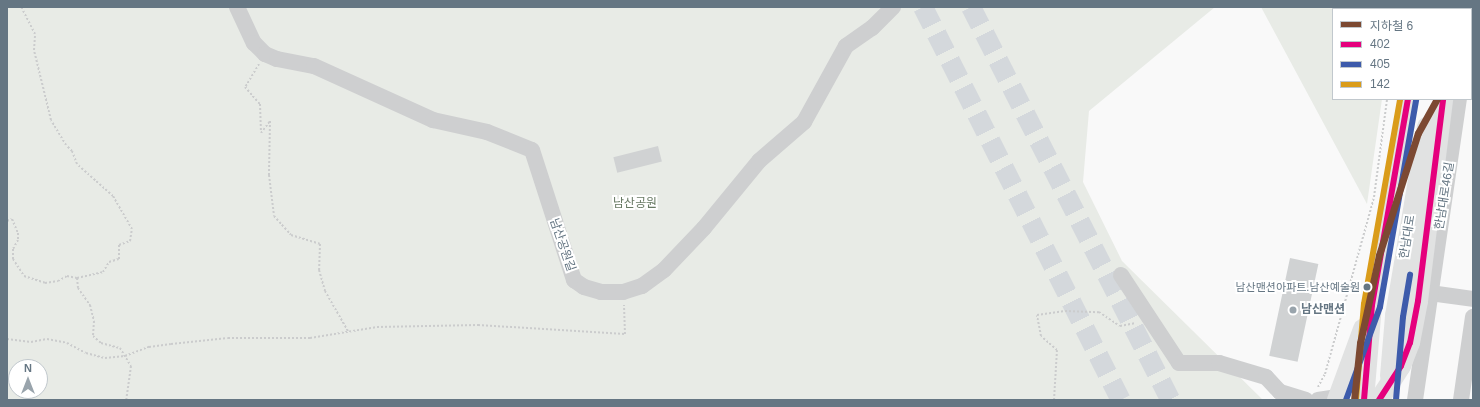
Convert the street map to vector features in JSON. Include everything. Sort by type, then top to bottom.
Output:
[{"type":"main road","name":"한남대로","points":[[1364,400],[1372,305],[1408,100]]},
{"type":"main road","name":"한남대로","points":[[1388,400],[1395,316],[1431,100]]},
{"type":"main road","points":[[1379,400],[1401,366],[1410,343],[1423,257],[1443,100]]},
{"type":"main road","points":[[1337,399],[1372,305]]},
{"type":"street","points":[[237,7],[254,43],[265,54]]},
{"type":"street","name":"남산공원길","points":[[265,54],[277,59],[314,66],[433,120],[487,132],[532,150],[574,280],[584,287],[601,292],[624,292],[656,278],[699,233],[759,161],[804,122],[846,46],[872,28],[892,7]]},
{"type":"street","name":"한남대로46길","points":[[1415,400],[1459,100]]},
{"type":"street","points":[[1121,275],[1149,320],[1179,363],[1219,363],[1266,377],[1280,392],[1313,398],[1337,399]]},
{"type":"street","points":[[1430,293],[1473,299]]},
{"type":"street","points":[[1461,400],[1473,317]]},
{"type":"path","points":[[7,221],[12,219],[18,233],[18,240],[13,249],[14,259],[24,276],[45,283],[58,281],[67,276],[77,278],[103,272],[109,262],[119,258],[119,246],[130,241],[132,229],[113,196],[77,164],[72,151],[66,145],[51,120],[34,50],[35,34],[21,7]]},
{"type":"path","points":[[265,54],[245,87],[260,104],[261,133],[270,121],[269,175],[274,216],[291,235],[320,244],[319,270],[325,291],[348,331]]},
{"type":"path","points":[[1313,398],[1325,374],[1374,197],[1387,100]]},
{"type":"path","points":[[77,278],[78,288],[90,305],[94,321],[93,336],[106,345],[120,348],[131,366],[126,400]]},
{"type":"path","points":[[7,339],[31,342],[47,339],[67,343],[86,353],[104,358],[125,356],[149,347],[228,338],[310,338],[348,331],[462,325],[625,334],[624,292]]},
{"type":"path","points":[[1054,400],[1057,350],[1041,336],[1037,315],[1065,311],[1099,312],[1120,326],[1149,320]]},
{"type":"green space","name":"남산공원","points":[[7,7],[1215,7],[1089,111],[1083,182],[1122,261],[1263,400],[7,400]]},
{"type":"green space","points":[[1261,7],[1394,7],[1332,8],[1332,100],[1382,100],[1367,204]]},
{"type":"building","points":[[658,146],[662,162],[617,173],[613,157]]},
{"type":"building","name":"남산맨션","points":[[1290,258],[1318,264],[1298,362],[1269,356]]},
{"type":"tunnel","points":[[923,7],[1121,400]]},
{"type":"tunnel","points":[[971,7],[1170,400]]},
{"type":"metro line","name":"6","points":[[1354,400],[1360,343],[1379,255],[1418,133],[1436,100]]},
{"type":"transit line","name":"142","points":[[1356,399],[1364,304],[1400,100]]},
{"type":"transit line","name":"402","points":[[1364,400],[1372,305],[1408,100]]},
{"type":"transit line","name":"405","points":[[1346,400],[1380,307],[1416,100]]},
{"type":"transit line","name":"402","points":[[1379,400],[1401,366],[1410,343],[1418,301],[1443,100]]},
{"type":"transit line","name":"405","points":[[1396,400],[1403,317],[1410,275]]},
{"type":"place","name":"남산맨션아파트.남산예술원","points":[[1367,287]]},
{"type":"place","name":"남산맨션","points":[[1293,310]]}]
